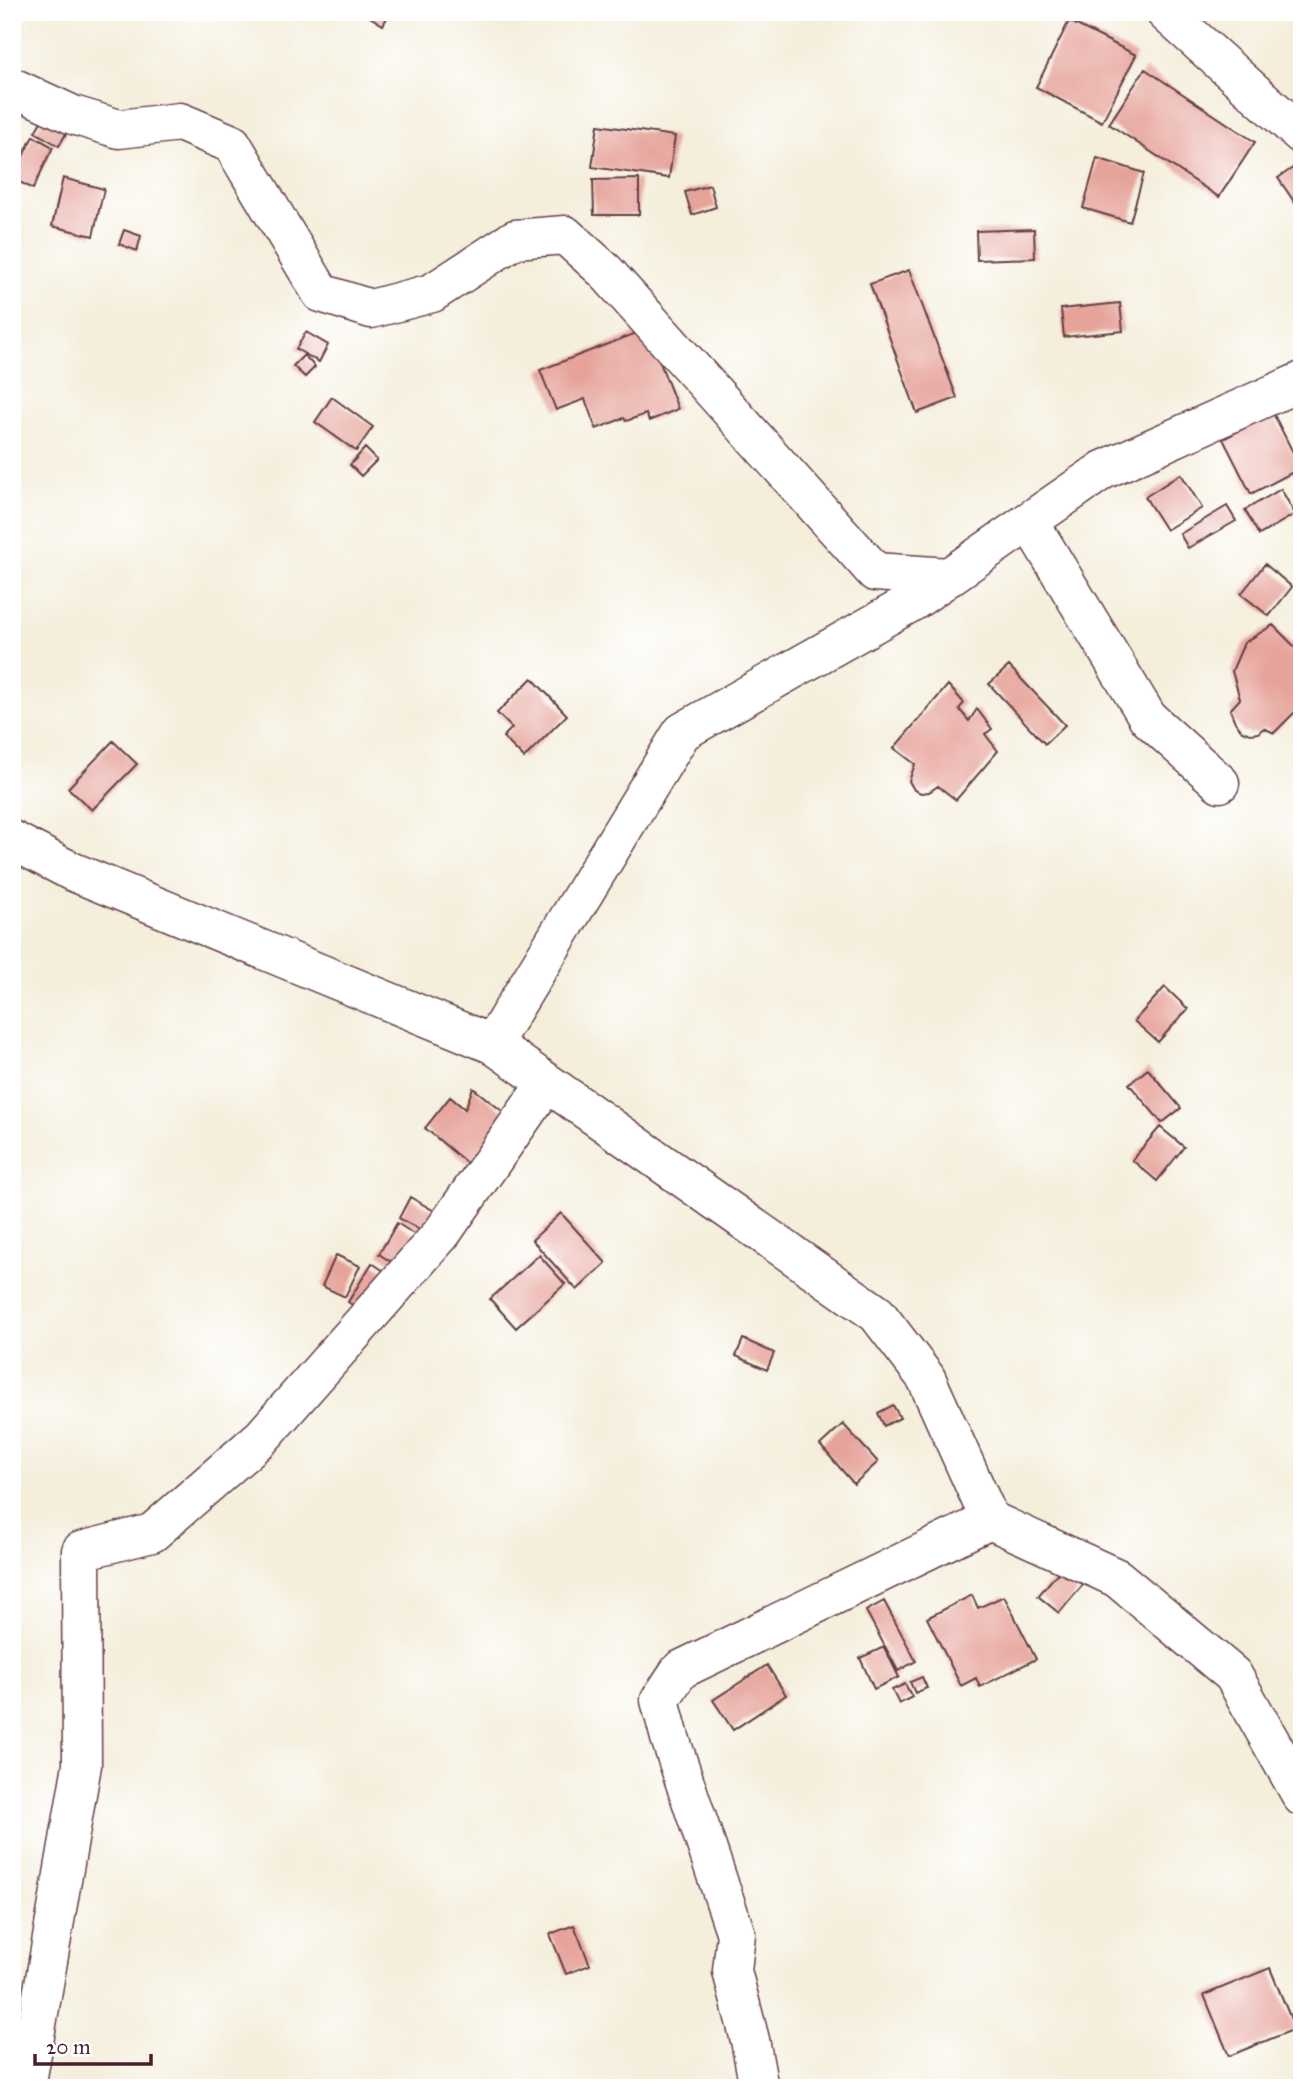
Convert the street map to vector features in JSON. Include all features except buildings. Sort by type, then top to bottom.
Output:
[{"type":"street","points":[[1165,12],[1302,135]]},
{"type":"street","points":[[12,87],[73,115],[118,129],[180,122],[232,144],[321,293],[371,309],[432,293],[515,239],[565,235],[605,271],[875,572],[949,577]]},
{"type":"street","points":[[492,1044],[682,732],[914,601],[1103,470],[1302,381]]},
{"type":"street","points":[[1029,521],[1148,718],[1220,783]]},
{"type":"street","points":[[12,840],[71,871],[492,1044],[877,1314],[926,1378],[990,1520],[1117,1578],[1233,1675],[1302,1797]]},
{"type":"street","points":[[26,2088],[82,1766],[81,1552],[152,1533],[262,1437],[442,1233],[546,1084]]},
{"type":"street","points":[[759,2088],[732,1971],[736,1934],[670,1738],[660,1700],[680,1670],[990,1520]]}]
